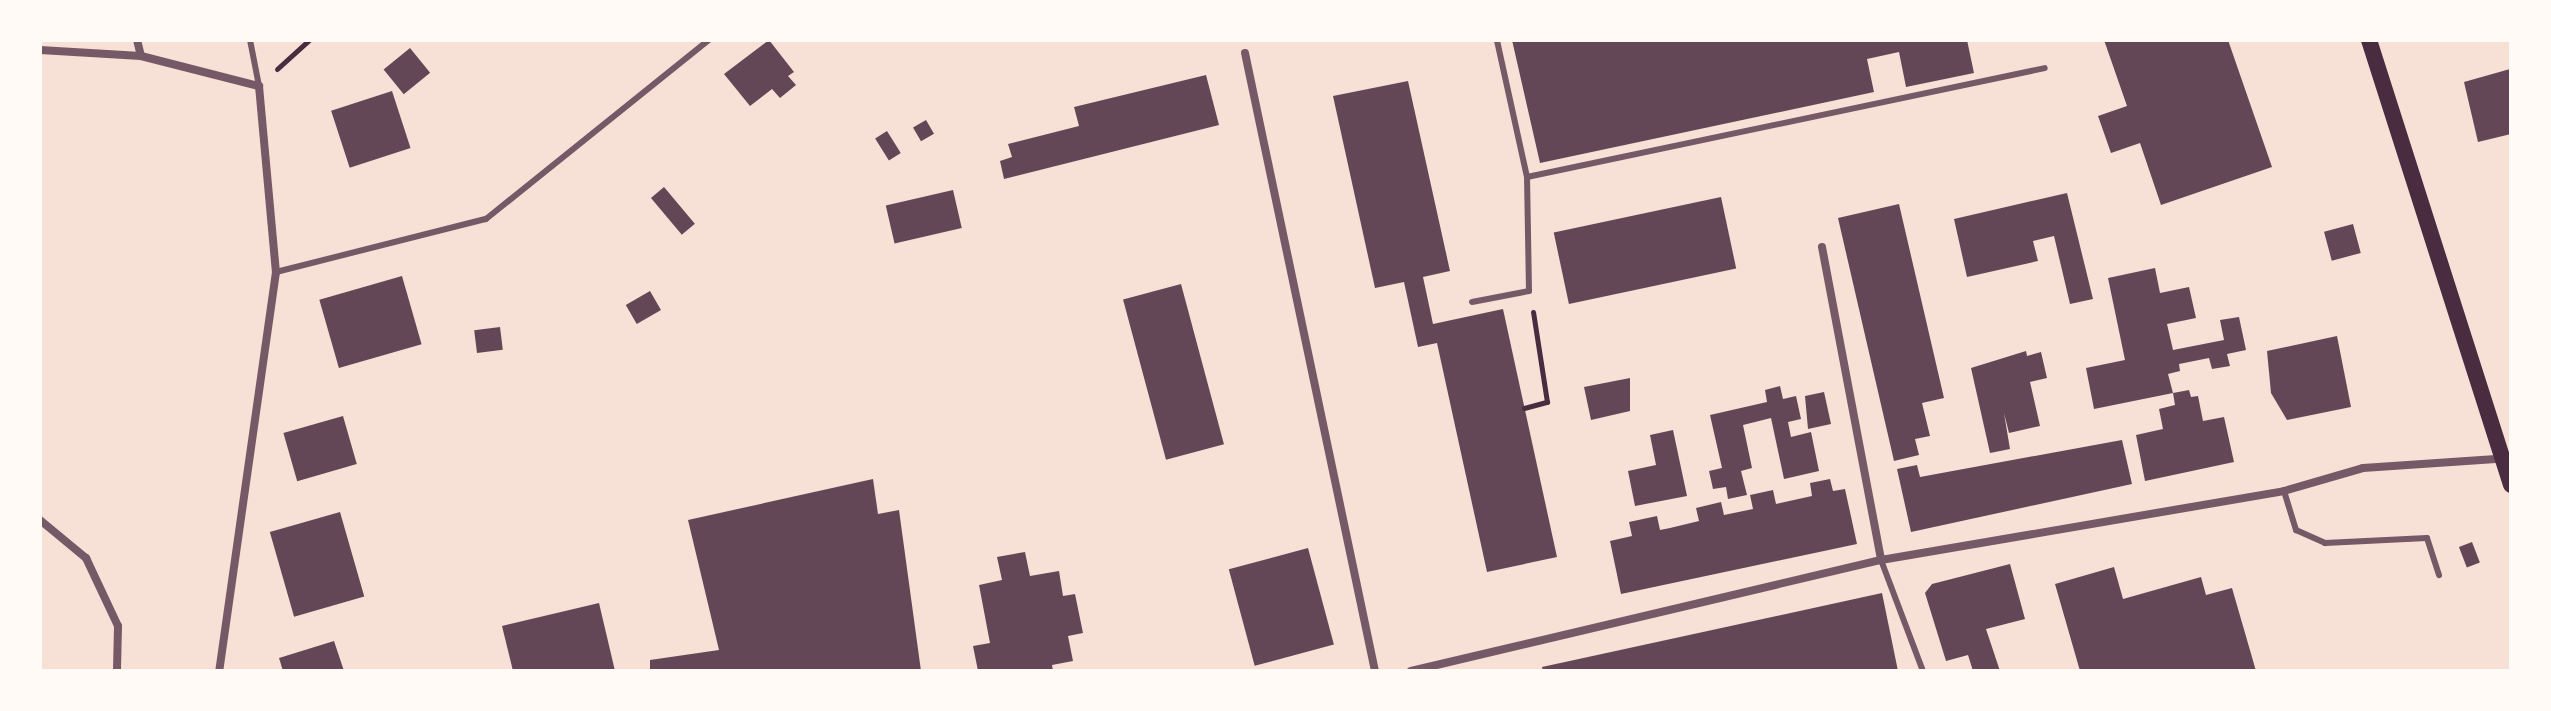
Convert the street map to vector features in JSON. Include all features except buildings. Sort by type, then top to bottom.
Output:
[{"type":"main road","points":[[2369,40],[2507,458],[2511,485]]},
{"type":"street","points":[[137,40],[141,56]]},
{"type":"street","points":[[40,50],[141,56],[259,86],[276,272],[219,671]]},
{"type":"street","points":[[1245,53],[1375,671]]},
{"type":"street","points":[[1822,247],[1881,560]]},
{"type":"street","points":[[1411,671],[1881,560],[2284,491],[2363,468],[2507,458]]},
{"type":"street","points":[[40,520],[86,558],[118,626],[117,671]]},
{"type":"lane","points":[[250,40],[259,86]]},
{"type":"lane","points":[[276,272],[486,219],[709,40]]},
{"type":"lane","points":[[1472,302],[1529,291],[1527,177],[1497,40]]},
{"type":"lane","points":[[1527,177],[2045,68]]},
{"type":"lane","points":[[2284,491],[2296,530],[2325,543],[2427,538],[2439,575]]},
{"type":"lane","points":[[1881,560],[1923,671]]},
{"type":"path","points":[[259,86],[309,40]]},
{"type":"path","points":[[1524,408],[1547,402],[1529,291]]}]
